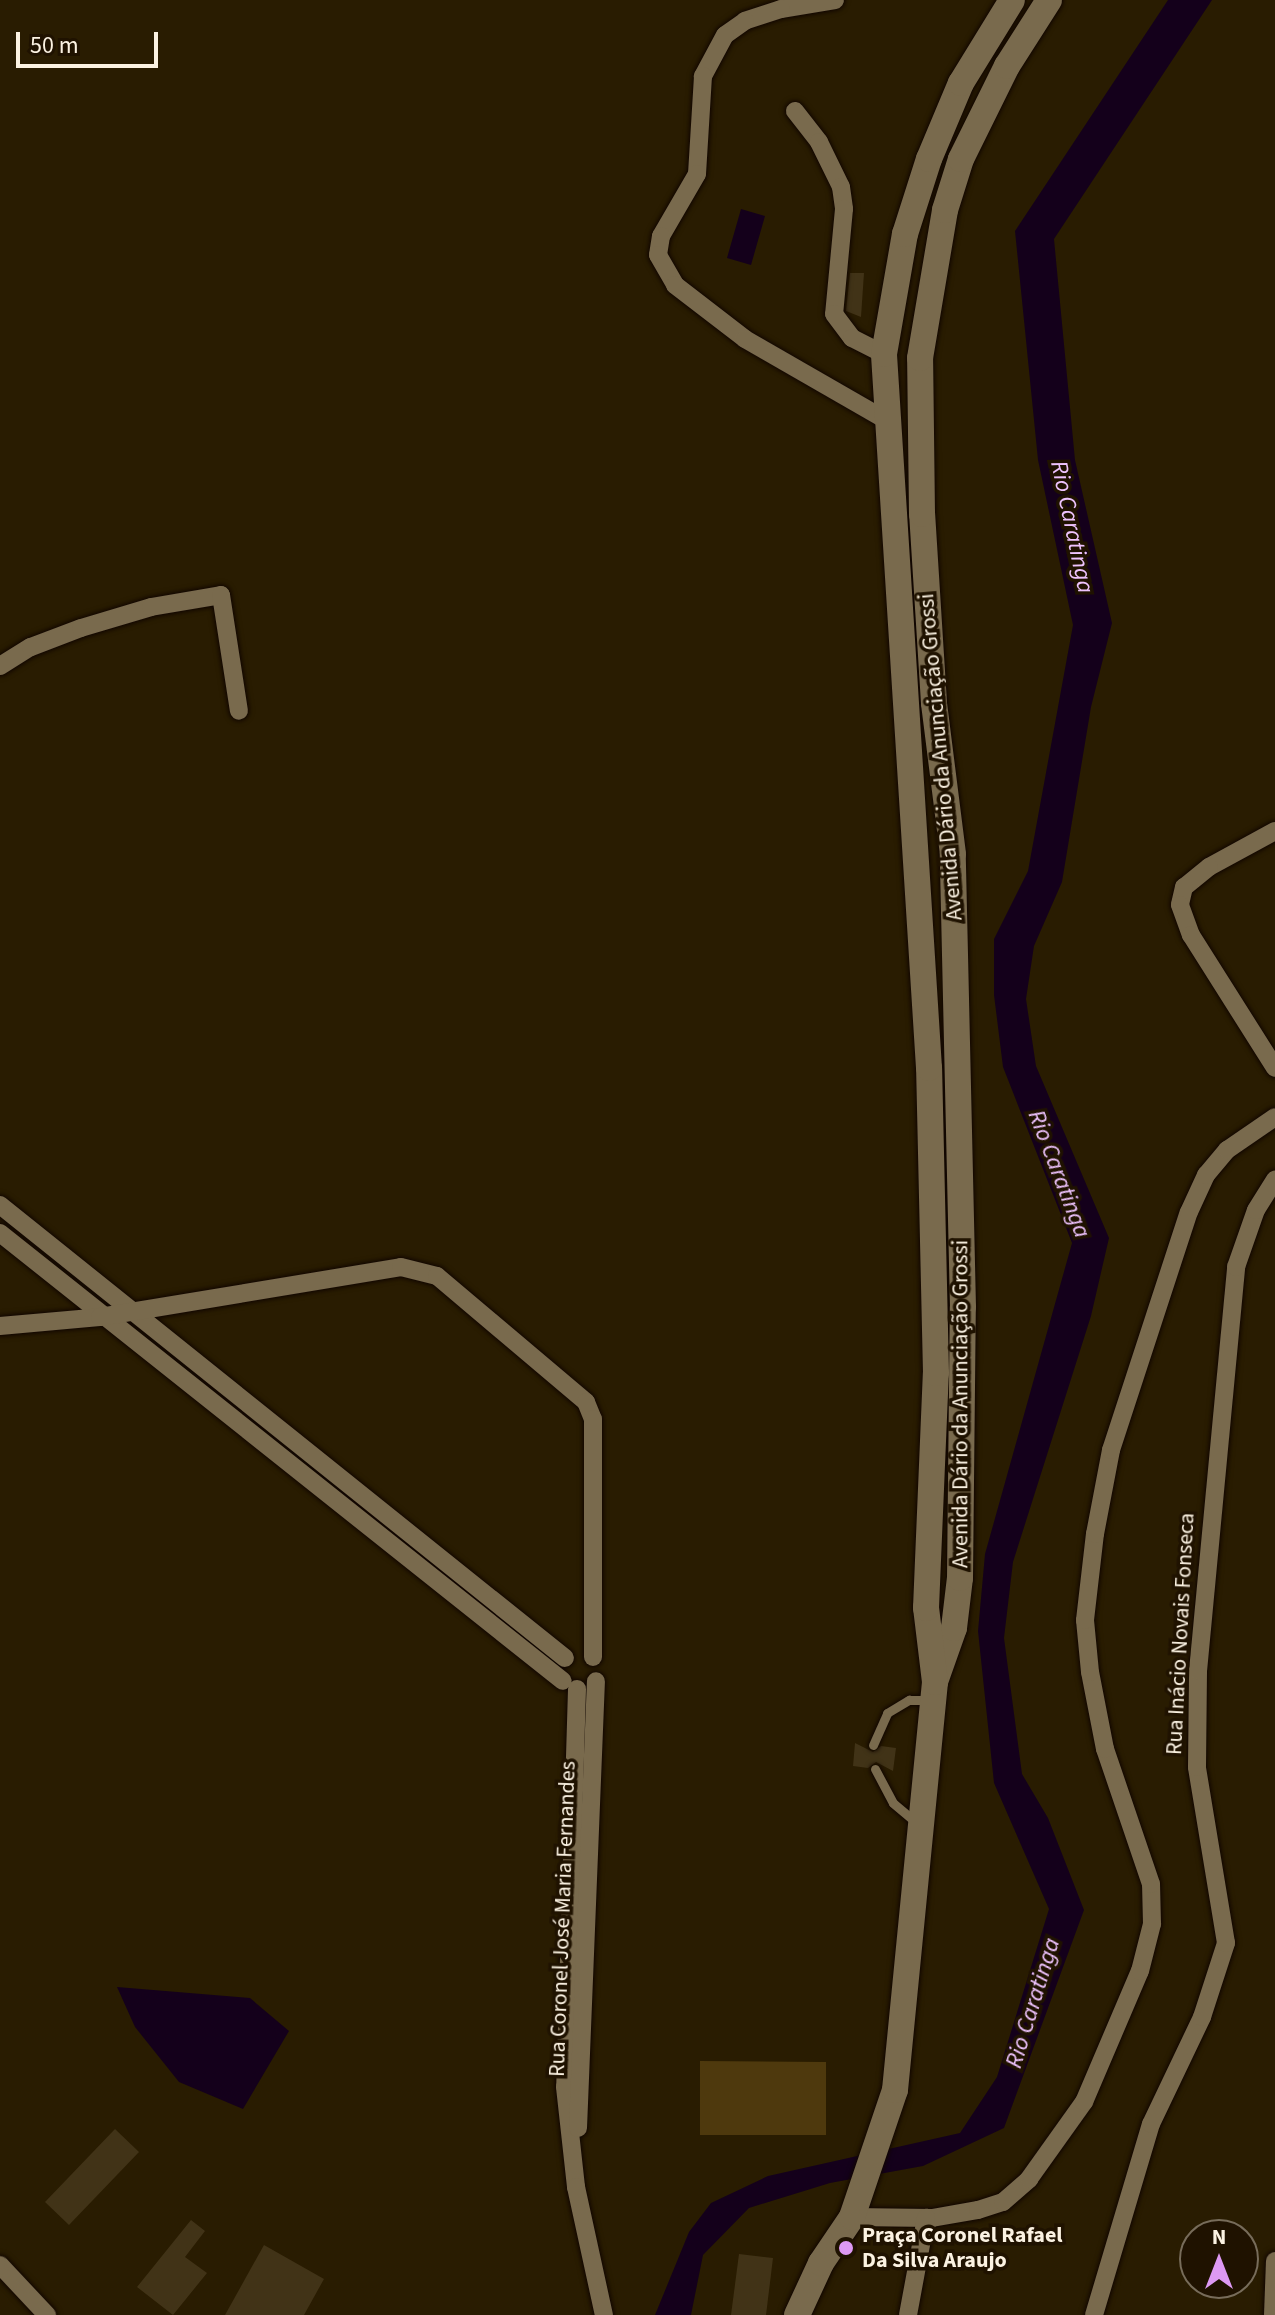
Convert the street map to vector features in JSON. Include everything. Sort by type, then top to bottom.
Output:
[{"type":"main road","name":"Avenida Dário da Anunciação Grossi","points":[[934,1691],[926,1608],[936,1267],[919,858],[886,420],[884,354],[902,247],[929,159],[961,83],[1012,0]]},
{"type":"main road","name":"Avenida Dário da Anunciação Grossi","points":[[852,2217],[886,2127],[895,2090],[934,1691],[956,1615],[964,1454],[953,854],[934,703],[922,514],[920,358],[945,210],[961,159],[1007,66],[1049,0]]},
{"type":"main road","points":[[919,858],[953,854]]},
{"type":"main road","points":[[797,2315],[821,2263],[852,2217]]},
{"type":"street","points":[[835,0],[781,9],[745,21],[725,35],[703,76],[697,174],[661,236],[658,255],[675,285],[745,339],[886,420]]},
{"type":"street","points":[[795,111],[819,142],[841,187],[844,209],[834,314],[852,338],[884,354]]},
{"type":"street","points":[[0,666],[31,647],[81,628],[151,607],[221,595],[239,711]]},
{"type":"street","points":[[1275,831],[1209,867],[1184,887],[1183,919],[1275,1068]]},
{"type":"street","points":[[852,2217],[926,2218],[1003,2202],[1029,2179],[1084,2102],[1140,1971],[1152,1924],[1151,1884],[1105,1749],[1090,1672],[1085,1620],[1095,1534],[1111,1450],[1189,1212],[1206,1175],[1227,1150],[1275,1117]]},
{"type":"street","name":"Rua Inácio Novais Fonseca","points":[[1094,2315],[1151,2124],[1202,2017],[1226,1943],[1197,1767],[1198,1671],[1236,1267],[1256,1210],[1275,1180]]},
{"type":"street","points":[[0,1205],[565,1658],[570,1685]]},
{"type":"street","points":[[0,1233],[100,1317],[570,1685],[596,1681],[599,1669],[593,1657],[595,1440],[589,1411],[572,1390],[437,1276],[401,1267],[100,1317],[0,1326]]},
{"type":"street","points":[[74,1295],[76,1287],[98,1282]]},
{"type":"street","points":[[565,1658],[576,1652],[593,1657]]},
{"type":"street","name":"Rua Coronel José Maria Fernandes","points":[[596,1681],[575,2159],[576,2187],[604,2315]]},
{"type":"street","name":"Rua Coronel José Maria Fernandes","points":[[570,1685],[565,2087],[575,2159]]},
{"type":"street","points":[[908,2315],[926,2218]]},
{"type":"street","points":[[1273,2315],[1275,2261]]},
{"type":"street","points":[[0,2265],[47,2315]]},
{"type":"lane","points":[[873,1745],[887,1713],[909,1700],[934,1691]]},
{"type":"lane","points":[[875,1769],[893,1803],[921,1827]]},
{"type":"shaded area","points":[[700,2061],[826,2062],[826,2135],[700,2135]]},
{"type":"water","name":"Rio Caratinga","points":[[1168,0],[1212,0],[1054,239],[1075,460],[1112,623],[1091,707],[1062,882],[1034,946],[1026,999],[1036,1066],[1109,1238],[1091,1316],[1013,1562],[1004,1638],[1022,1774],[1048,1818],[1084,1910],[1004,2128],[923,2166],[830,2183],[749,2208],[703,2255],[691,2315],[655,2315],[689,2232],[711,2203],[768,2176],[960,2133],[997,2077],[1049,1909],[994,1783],[978,1631],[985,1554],[1072,1243],[1003,1067],[994,995],[994,939],[1028,871],[1073,625],[1038,460],[1015,231]]},
{"type":"water","points":[[741,209],[765,216],[751,265],[727,258]]},
{"type":"water","points":[[117,1987],[250,1998],[289,2031],[243,2109],[179,2082],[135,2027]]},
{"type":"building","points":[[850,273],[864,273],[861,317],[846,311]]},
{"type":"building","points":[[855,1743],[873,1752],[881,1746],[896,1748],[893,1771],[876,1762],[868,1768],[853,1766]]},
{"type":"building","points":[[115,2129],[139,2152],[69,2225],[45,2202]]},
{"type":"building","points":[[191,2220],[205,2231],[185,2257],[207,2273],[173,2315],[137,2287]]},
{"type":"building","points":[[264,2245],[324,2279],[304,2315],[225,2315]]},
{"type":"building","points":[[739,2254],[773,2258],[766,2315],[731,2315]]},
{"type":"place","name":"Praça Coronel Rafael Da Silva Araujo","points":[[846,2248]]}]
